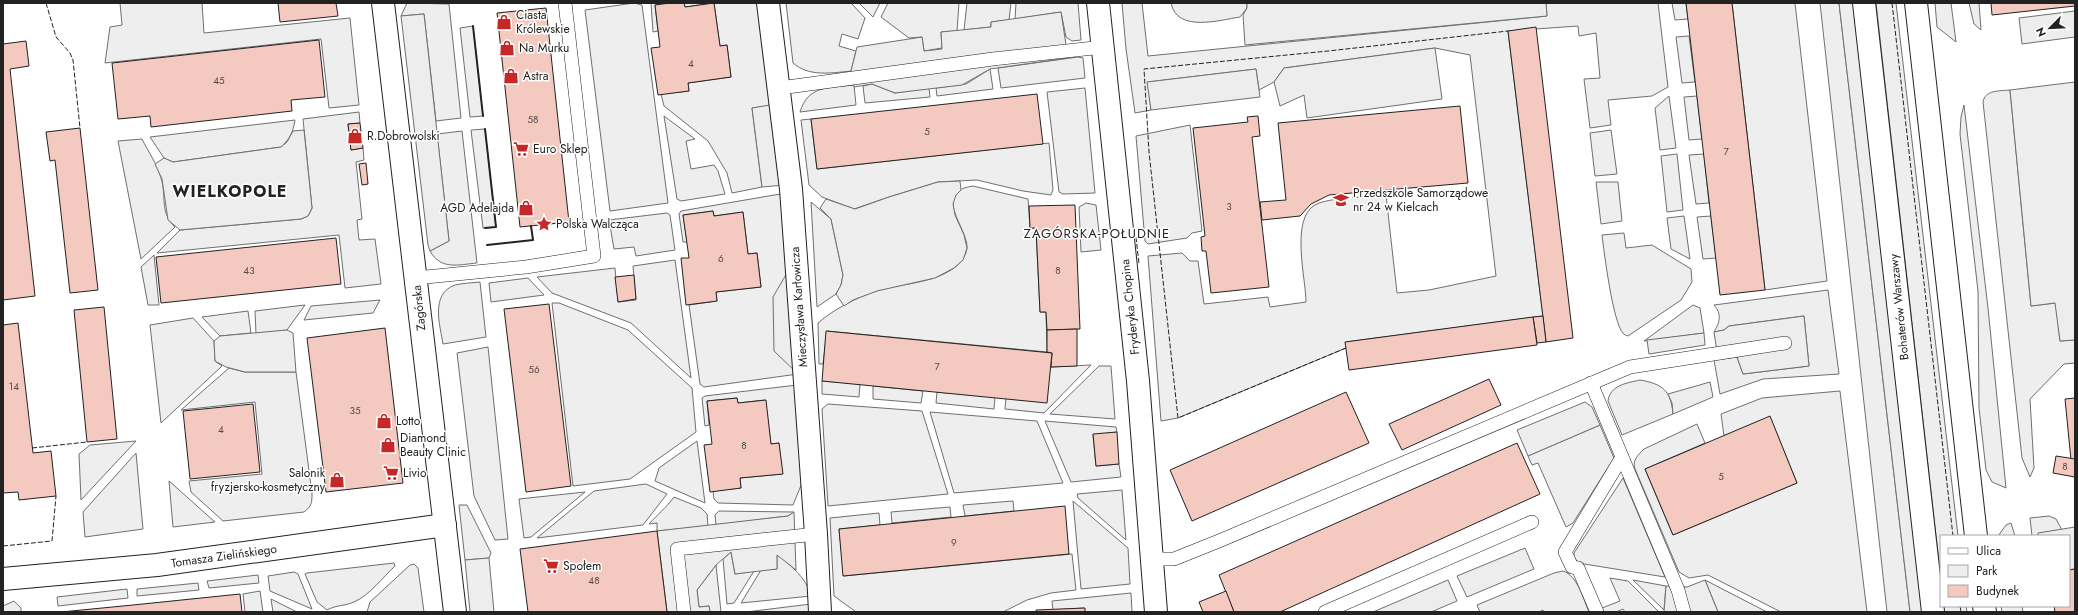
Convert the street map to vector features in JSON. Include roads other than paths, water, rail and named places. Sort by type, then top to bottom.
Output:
[{"type":"street","name":"Zagórska","points":[[383,3],[455,612]]},
{"type":"street","name":"Mieczysława Karłowicza","points":[[768,3],[780,88],[791,189],[816,534],[820,612]]},
{"type":"street","name":"Fryderyka Chopina","points":[[1098,3],[1138,381],[1156,612]]},
{"type":"street","name":"Bohaterów Warszawy","points":[[1864,3],[1933,612]]},
{"type":"street","points":[[1916,3],[1976,535]]},
{"type":"street","name":"Tomasza Zielińskiego","points":[[3,579],[157,565],[445,525]]},
{"type":"lane","points":[[416,278],[526,267],[594,256],[565,3]]},
{"type":"lane","points":[[780,88],[1000,58],[1102,47]]},
{"type":"lane","points":[[1152,559],[1174,559],[1219,542],[1636,365],[1785,343]]},
{"type":"lane","points":[[1591,383],[1678,590],[1684,612]]},
{"type":"lane","points":[[1597,612],[1578,568],[1572,567],[1566,552],[1622,457]]},
{"type":"lane","points":[[1325,612],[1532,522]]},
{"type":"lane","points":[[684,612],[677,549],[816,534]]},
{"type":"place","name":"Ciasta Królewskie","points":[[504,22]]},
{"type":"place","name":"Na Murku","points":[[507,48]]},
{"type":"place","name":"Astra","points":[[511,76]]},
{"type":"place","name":"R.Dobrowolski","points":[[355,136]]},
{"type":"place","name":"Euro Sklep","points":[[521,149]]},
{"type":"place","name":"Przedszkole Samorządowe nr 24 w Kielcach","points":[[1341,200]]},
{"type":"place","name":"AGD Adelajda","points":[[526,208]]},
{"type":"place","name":"Polska Walcząca","points":[[544,224]]},
{"type":"place","name":"Lotto","points":[[384,421]]},
{"type":"place","name":"Diamond Beauty Clinic","points":[[388,445]]},
{"type":"place","name":"Livio","points":[[391,473]]},
{"type":"place","name":"Salonik fryzjersko-kosmetyczny","points":[[337,480]]},
{"type":"place","name":"Społem","points":[[551,566]]},
{"type":"district","name":"WIELKOPOLE","points":[[230,191]]},
{"type":"district","name":"ZAGÓRSKA-POŁUDNIE","points":[[1097,233]]}]
